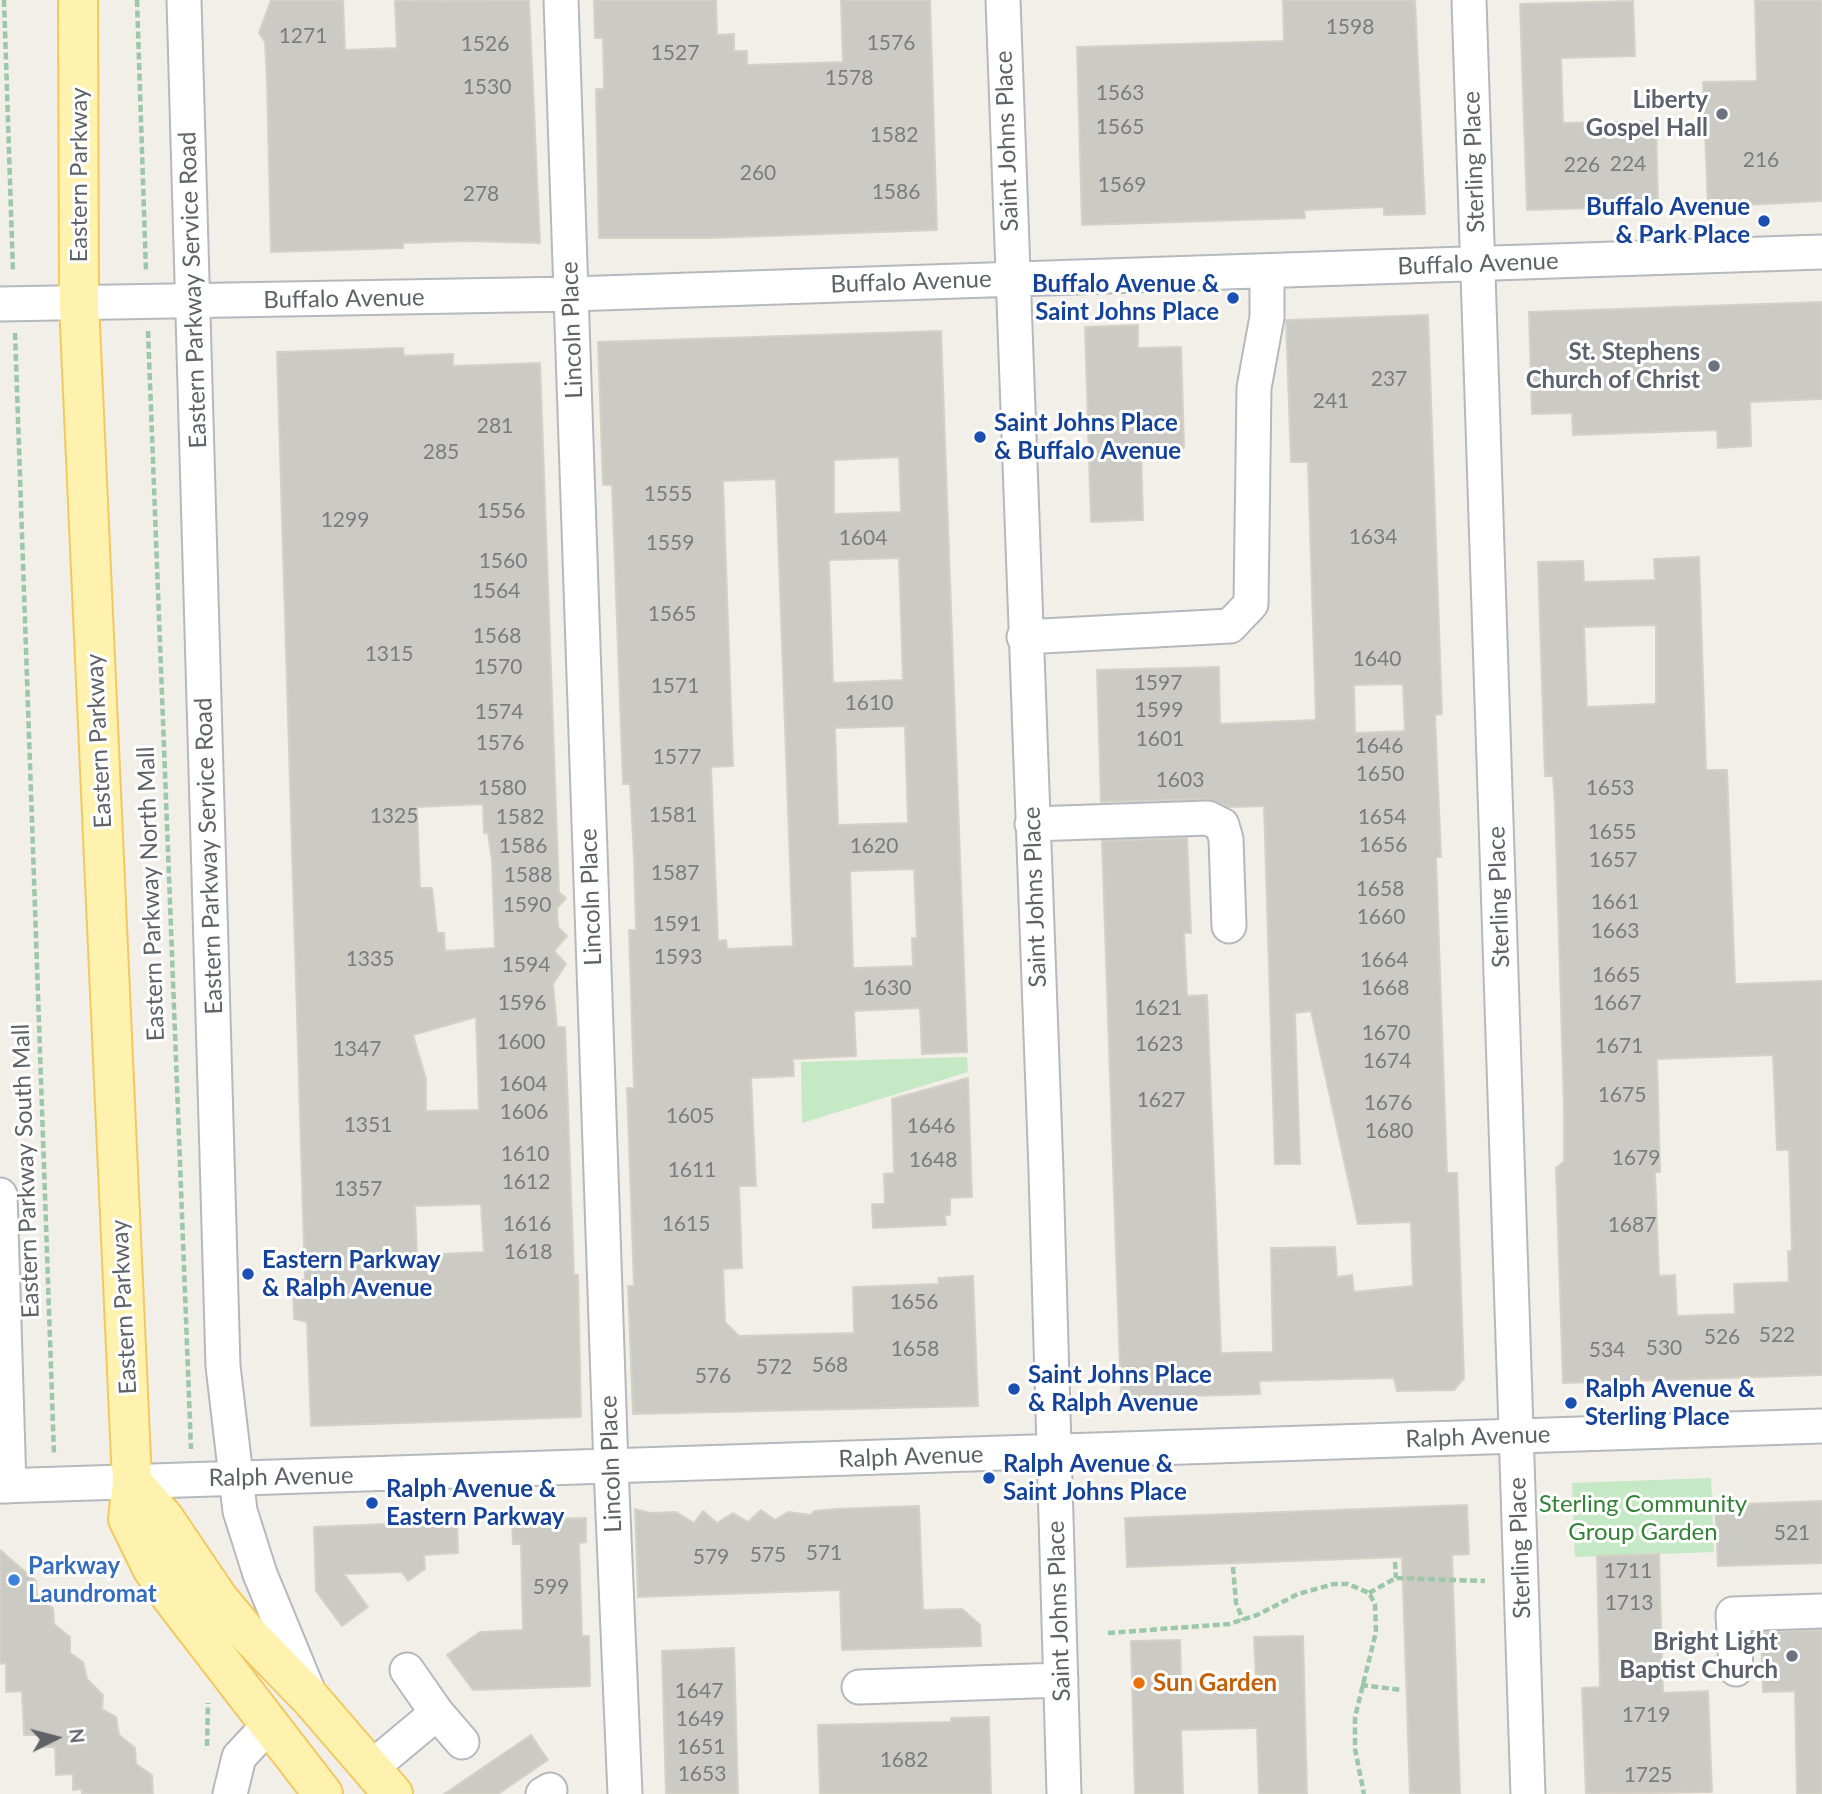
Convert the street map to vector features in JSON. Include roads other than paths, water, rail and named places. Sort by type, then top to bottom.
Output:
[{"type":"main road","name":"Eastern Parkway","points":[[78,0],[79,303],[132,1482],[128,1519],[152,1569],[268,1726],[323,1794]]},
{"type":"main road","points":[[132,1482],[164,1518],[218,1598],[382,1781]]},
{"type":"street","name":"Eastern Parkway Service Road","points":[[184,0],[223,1366],[240,1511],[260,1574],[311,1699]]},
{"type":"street","name":"Lincoln Place","points":[[561,0],[611,1467],[625,1794]]},
{"type":"street","name":"Saint Johns Place","points":[[1003,0],[1065,1794]]},
{"type":"street","name":"Sterling Place","points":[[1469,0],[1528,1794]]},
{"type":"street","name":"Buffalo Avenue","points":[[0,304],[571,294],[1822,252]]},
{"type":"street","points":[[1024,637],[1230,625],[1251,604],[1254,388],[1267,317],[1267,271]]},
{"type":"street","points":[[1031,824],[1208,818],[1222,825],[1226,839],[1229,926]]},
{"type":"street","points":[[0,1195],[5,1486]]},
{"type":"street","name":"Ralph Avenue","points":[[5,1486],[1822,1426]]},
{"type":"street","points":[[1736,1669],[1733,1614],[1822,1611]]},
{"type":"street","points":[[407,1670],[437,1713],[462,1742]]},
{"type":"street","points":[[859,1687],[1061,1680]]},
{"type":"street","points":[[382,1781],[437,1713]]},
{"type":"street","points":[[230,1794],[239,1757],[268,1726]]},
{"type":"place","name":"Liberty Gospel Hall","points":[[1722,114]]},
{"type":"place","name":"Buffalo Avenue & Park Place","points":[[1764,221]]},
{"type":"place","name":"Buffalo Avenue & Saint Johns Place","points":[[1233,298]]},
{"type":"place","name":"St. Stephens Church of Christ","points":[[1714,366]]},
{"type":"place","name":"Saint Johns Place & Buffalo Avenue","points":[[980,437]]},
{"type":"place","name":"Eastern Parkway & Ralph Avenue","points":[[248,1274]]},
{"type":"place","name":"Saint Johns Place & Ralph Avenue","points":[[1014,1389]]},
{"type":"place","name":"Ralph Avenue & Sterling Place","points":[[1571,1403]]},
{"type":"place","name":"Ralph Avenue & Saint Johns Place","points":[[989,1478]]},
{"type":"place","name":"Ralph Avenue & Eastern Parkway","points":[[372,1503]]},
{"type":"place","name":"Parkway Laundromat","points":[[14,1580]]},
{"type":"place","name":"Bright Light Baptist Church","points":[[1792,1656]]},
{"type":"place","name":"Sun Garden","points":[[1139,1683]]},
{"type":"park label","name":"Sterling Community Group Garden","points":[[1643,1518]]}]
